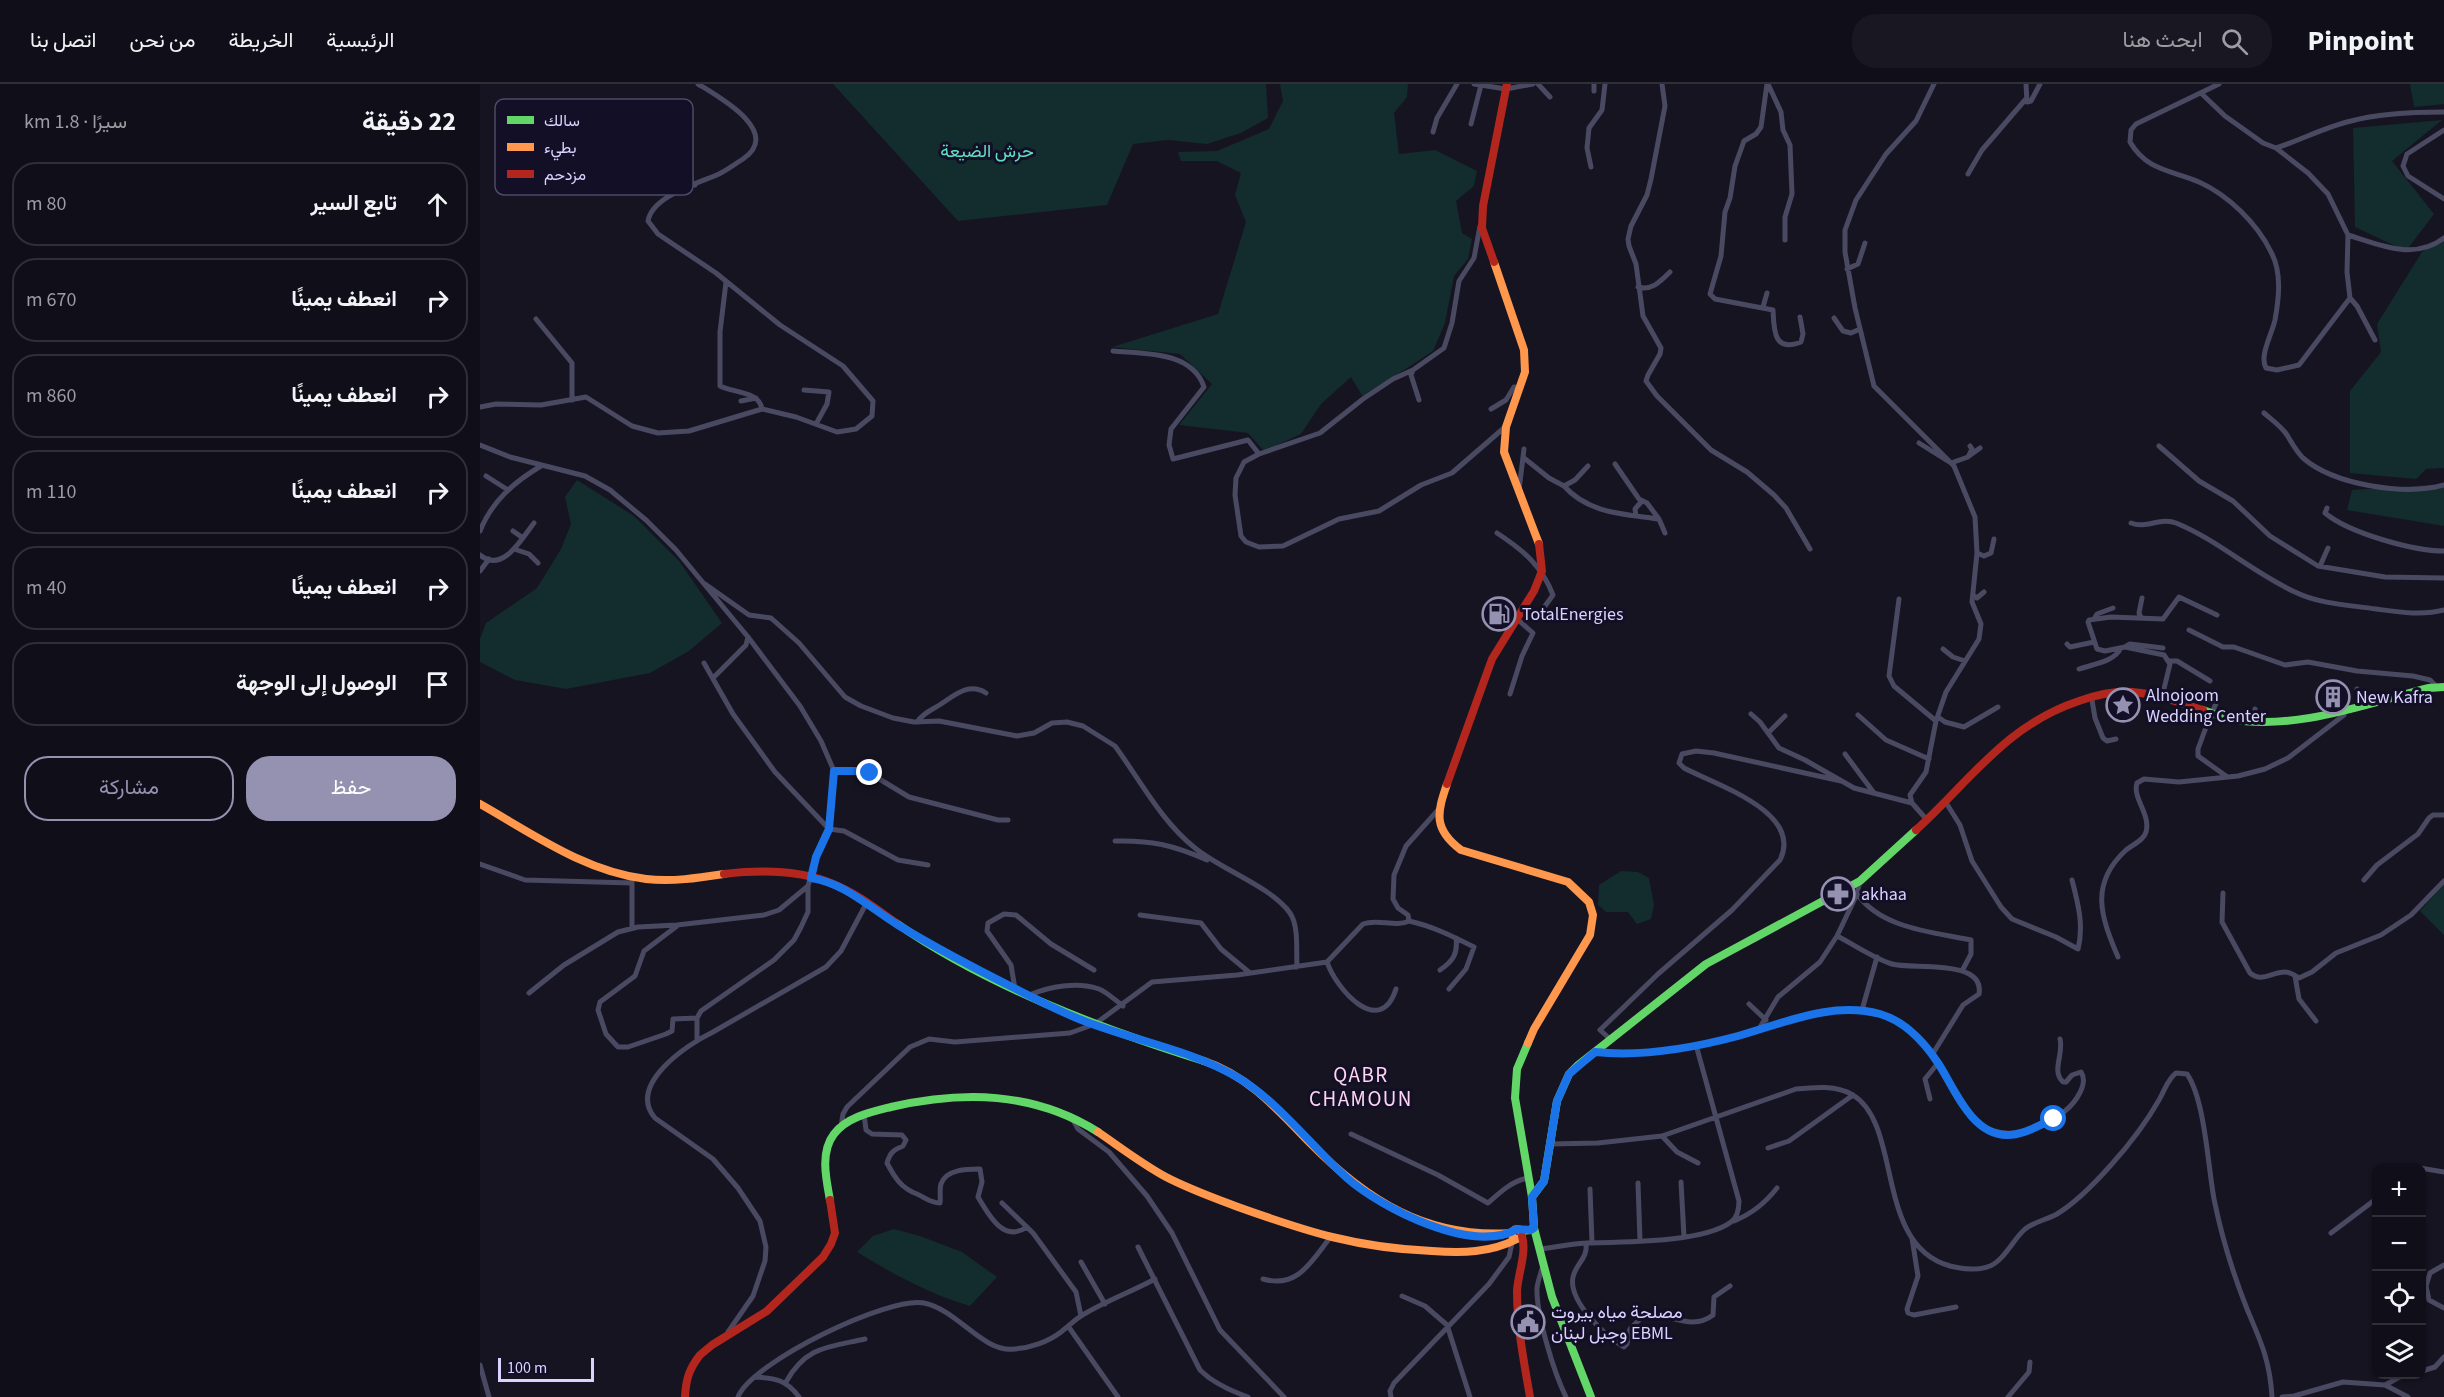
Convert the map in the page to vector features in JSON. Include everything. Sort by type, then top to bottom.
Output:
[{"type":"main road","points":[[1506,87],[1483,206],[1482,222],[1485,239],[1524,350],[1525,372],[1506,427],[1504,452],[1540,546],[1542,571],[1534,591],[1491,659],[1438,810],[1443,835],[1451,844],[1461,850],[1568,882],[1583,894],[1589,902],[1593,915],[1590,935],[1534,1029],[1517,1069],[1515,1098],[1532,1197],[1534,1228],[1552,1296],[1591,1397]]},
{"type":"main road","points":[[1532,1197],[1544,1181],[1557,1101],[1569,1074],[1706,964],[1860,881],[1927,820],[2003,743],[2022,728],[2060,707],[2091,695],[2112,692],[2132,692],[2162,698],[2210,717],[2255,722],[2292,721],[2442,689]]},
{"type":"main road","points":[[2060,707],[2112,697],[2142,698],[2242,726],[2280,727],[2307,724],[2442,689]]},
{"type":"main road","points":[[480,804],[569,856],[632,880],[676,880],[740,873],[809,882],[828,882],[927,943],[1016,989],[1095,1024],[1219,1067],[1252,1086],[1348,1178],[1374,1196],[1422,1222],[1451,1232],[1470,1236],[1517,1236],[1524,1243],[1517,1278],[1517,1302],[1530,1397]]},
{"type":"main road","points":[[685,1397],[686,1374],[690,1365],[702,1352],[745,1327],[771,1308],[819,1261],[830,1246],[835,1236],[835,1222],[827,1184],[825,1158],[832,1135],[864,1114],[913,1101],[971,1095],[999,1096],[1072,1118],[1179,1184],[1329,1239],[1377,1247],[1475,1251],[1534,1228]]},
{"type":"street","points":[[693,184],[721,172],[747,156],[755,144],[756,137],[754,130],[740,113],[698,84]]},
{"type":"street","points":[[1433,132],[1437,118],[1457,84]]},
{"type":"street","points":[[1471,124],[1482,85],[1506,87],[1533,84]]},
{"type":"street","points":[[1538,84],[1551,97]]},
{"type":"street","points":[[1594,84],[1594,91]]},
{"type":"street","points":[[1592,167],[1587,148],[1589,128],[1602,110],[1605,84]]},
{"type":"street","points":[[1662,84],[1665,106],[1647,195],[1631,226],[1628,239],[1636,264],[1643,316],[1660,348],[1660,354],[1647,375],[1647,384],[1711,450],[1747,472],[1774,495],[1786,508],[1810,549]]},
{"type":"street","points":[[1767,84],[1781,112],[1783,130],[1788,136],[1790,145],[1792,194],[1785,217],[1785,240]]},
{"type":"street","points":[[1767,84],[1761,127],[1756,134],[1744,141],[1735,166],[1725,213],[1721,256],[1710,294],[1715,299],[1773,310],[1773,331],[1777,339],[1785,344],[1801,342],[1803,334],[1800,317]]},
{"type":"street","points":[[1912,803],[1912,792],[1922,780],[1937,719],[1950,684],[1979,639],[1981,631],[1979,616],[1972,602],[1977,554],[1975,517],[1958,473],[1951,463],[1874,386],[1847,269],[1844,238],[1852,208],[1886,154],[1916,122],[1934,84]]},
{"type":"street","points":[[1968,174],[1982,150],[2025,100],[2026,84]]},
{"type":"street","points":[[2025,100],[2031,101],[2040,84]]},
{"type":"street","points":[[2219,84],[2136,124],[2131,130],[2130,142],[2139,156],[2156,167],[2202,183],[2232,203],[2271,252],[2278,287],[2274,322],[2264,360],[2266,368],[2277,370],[2299,365],[2350,298]]},
{"type":"street","points":[[2202,94],[2225,116],[2263,143],[2276,148],[2322,186],[2333,201],[2348,235],[2347,272],[2350,298],[2357,306],[2375,340]]},
{"type":"street","points":[[2276,148],[2351,121],[2402,114],[2444,112]]},
{"type":"street","points":[[2444,130],[2407,154],[2403,166],[2408,176],[2444,199]]},
{"type":"street","points":[[480,407],[496,404],[541,405],[586,397],[632,426],[658,433],[689,431],[762,410],[837,432],[856,429],[872,416],[873,401],[843,366],[780,325],[716,273],[658,234],[648,221],[653,208],[672,195]]},
{"type":"street","points":[[1482,222],[1474,258],[1459,282],[1452,323],[1444,348],[1413,370],[1393,379],[1363,399],[1320,433],[1259,454],[1244,462],[1236,478],[1236,515],[1240,536],[1246,542],[1259,548],[1283,546],[1339,519],[1379,511],[1422,485],[1452,473],[1506,427]]},
{"type":"street","points":[[2348,235],[2406,251],[2424,248],[2444,238]]},
{"type":"street","points":[[1847,269],[1858,264],[1865,243]]},
{"type":"street","points":[[1638,287],[1646,289],[1653,286],[1670,272]]},
{"type":"street","points":[[726,282],[720,332],[720,386],[756,398],[762,410]]},
{"type":"street","points":[[1763,307],[1767,293]]},
{"type":"street","points":[[1834,318],[1843,331],[1851,333],[1860,329]]},
{"type":"street","points":[[536,319],[572,363],[572,400]]},
{"type":"street","points":[[1113,351],[1171,356],[1186,365],[1201,379],[1204,387],[1171,429],[1169,445],[1173,459],[1248,440],[1259,454]]},
{"type":"street","points":[[1413,370],[1411,375],[1419,400]]},
{"type":"street","points":[[1491,409],[1506,400],[1514,387],[1521,388]]},
{"type":"street","points":[[804,390],[829,392],[827,404],[816,424]]},
{"type":"street","points":[[741,401],[756,398]]},
{"type":"street","points":[[2264,413],[2280,427],[2303,458],[2332,475],[2372,486],[2416,489],[2444,485]]},
{"type":"street","points":[[1919,443],[1951,463]]},
{"type":"street","points":[[480,445],[510,457],[585,476],[603,484],[668,543],[748,637],[800,706],[834,771],[829,829],[816,857],[809,882],[808,912],[794,940],[774,960],[702,1011],[697,1018],[697,1039]]},
{"type":"street","points":[[1968,457],[1972,449],[1970,446]]},
{"type":"street","points":[[2158,447],[2199,481],[2233,501],[2270,536],[2320,566],[2385,577],[2444,578]]},
{"type":"street","points":[[1951,463],[1968,457],[1980,448]]},
{"type":"street","points":[[1518,492],[1524,449]]},
{"type":"street","points":[[1524,458],[1549,478],[1564,486],[1572,495],[1593,506],[1618,515],[1659,519]]},
{"type":"street","points":[[1615,464],[1642,501],[1647,503],[1659,519],[1665,533]]},
{"type":"street","points":[[480,531],[490,512],[508,490],[521,478],[542,466]]},
{"type":"street","points":[[1564,486],[1575,480],[1588,466]]},
{"type":"street","points":[[486,476],[508,490]]},
{"type":"street","points":[[1636,516],[1635,509],[1642,501]]},
{"type":"street","points":[[2327,508],[2325,513],[2331,519],[2355,531],[2444,551]]},
{"type":"street","points":[[2131,523],[2138,526],[2163,520],[2173,521],[2204,537],[2296,593],[2319,601],[2404,613],[2444,610]]},
{"type":"street","points":[[480,571],[483,558],[499,560],[509,555],[534,523]]},
{"type":"street","points":[[513,531],[523,538]]},
{"type":"street","points":[[1497,533],[1525,552],[1542,571],[1553,595],[1545,606]]},
{"type":"street","points":[[1977,554],[1984,556],[1991,553],[1994,539]]},
{"type":"street","points":[[2320,566],[2328,548]]},
{"type":"street","points":[[514,549],[529,554],[538,562]]},
{"type":"street","points":[[702,583],[715,589],[749,615],[771,618],[799,642],[844,697],[861,706],[893,718],[917,722],[939,721],[1024,736],[1046,725],[1059,722],[1083,726],[1115,746],[1131,772],[1170,823],[1195,848],[1276,899],[1289,911],[1294,921],[1297,967]]},
{"type":"street","points":[[1973,595],[1977,598],[1984,592]]},
{"type":"street","points":[[2163,648],[2130,644],[2100,650],[2094,642],[2088,622],[2111,617],[2163,619],[2179,597],[2217,615]]},
{"type":"street","points":[[2141,618],[2139,613],[2142,598]]},
{"type":"street","points":[[1899,599],[1889,676],[1894,686],[1937,719],[1964,727],[1998,707]]},
{"type":"street","points":[[2094,619],[2097,614],[2113,608]]},
{"type":"street","points":[[1516,618],[1541,637]]},
{"type":"street","points":[[2189,630],[2223,647],[2234,647],[2285,665],[2308,662],[2357,671],[2407,675],[2430,680],[2442,689]]},
{"type":"street","points":[[1510,694],[1522,656],[1533,633]]},
{"type":"street","points":[[713,678],[746,645],[748,637]]},
{"type":"street","points":[[2067,644],[2070,647],[2094,642]]},
{"type":"street","points":[[2123,647],[2159,654],[2170,661],[2177,661],[2210,681]]},
{"type":"street","points":[[2079,669],[2111,659],[2118,655],[2123,647]]},
{"type":"street","points":[[1943,649],[1953,657],[1965,661]]},
{"type":"street","points":[[2162,698],[2170,661]]},
{"type":"street","points":[[704,663],[733,714],[776,772],[829,829],[844,831],[898,860],[928,865]]},
{"type":"street","points":[[917,722],[922,715],[959,691],[977,689],[986,693]]},
{"type":"street","points":[[2356,689],[2361,705]]},
{"type":"street","points":[[2092,700],[2103,738],[2107,741],[2116,739]]},
{"type":"street","points":[[2217,701],[2198,749],[2198,756],[2226,776]]},
{"type":"street","points":[[2255,709],[2255,722]]},
{"type":"street","points":[[1751,714],[1779,748],[1854,788],[1912,803],[1927,820]]},
{"type":"street","points":[[2118,957],[2104,919],[2101,893],[2106,878],[2120,856],[2146,833],[2144,812],[2135,793],[2135,785],[2144,779],[2179,782],[2265,770],[2278,764],[2324,732],[2344,714]]},
{"type":"street","points":[[1858,715],[1886,740],[1929,759]]},
{"type":"street","points":[[1768,733],[1785,716]]},
{"type":"street","points":[[1610,1039],[1600,1030],[1658,974],[1732,910],[1780,860],[1784,852],[1781,835],[1768,812],[1742,795],[1684,768],[1679,763],[1682,754],[1696,751],[1714,753],[1841,781]]},
{"type":"street","points":[[1845,754],[1874,794]]},
{"type":"street","points":[[834,771],[866,771],[909,797],[998,820],[1008,820]]},
{"type":"street","points":[[1945,801],[1962,831],[1972,861],[2001,908],[2012,919],[2078,949],[2082,937],[2079,907],[2072,880]]},
{"type":"street","points":[[1408,921],[1408,915],[1398,908],[1393,899],[1394,875],[1406,846],[1438,810]]},
{"type":"street","points":[[2364,880],[2377,865],[2418,834],[2428,818],[2433,815],[2444,815]]},
{"type":"street","points":[[1114,841],[1151,841],[1166,844],[1222,866]]},
{"type":"street","points":[[480,864],[516,878],[531,881],[632,880],[632,928]]},
{"type":"street","points":[[1759,1029],[1766,1020],[1774,1001],[1820,962],[1837,936],[1857,894],[1860,881]]},
{"type":"street","points":[[2223,893],[2222,922],[2250,973],[2256,978],[2262,978],[2284,972],[2299,978],[2336,953],[2381,934],[2411,915],[2444,881]]},
{"type":"street","points":[[529,993],[552,974],[618,932],[632,928],[677,925],[771,913],[786,906],[809,882]]},
{"type":"street","points":[[1857,894],[1872,910],[1889,920],[1971,940],[1971,954],[1962,971]]},
{"type":"street","points":[[724,1338],[753,1296],[760,1278],[766,1247],[764,1233],[760,1221],[721,1167],[704,1151],[655,1118],[648,1110],[647,1093],[654,1079],[697,1039],[723,1027],[826,967],[842,951],[866,904]]},
{"type":"street","points":[[1016,989],[1011,964],[987,931],[988,923],[1004,914],[1016,915],[1051,944],[1094,970]]},
{"type":"street","points":[[1140,915],[1201,923],[1221,949],[1250,973]]},
{"type":"street","points":[[841,1127],[843,1113],[847,1107],[910,1047],[922,1041],[1070,1033],[1095,1024],[1123,1006],[1138,990],[1161,979],[1250,973],[1327,962],[1364,924],[1371,921],[1404,923],[1408,921],[1433,927],[1473,947],[1466,969],[1449,989]]},
{"type":"street","points":[[677,925],[644,951],[635,976],[600,1002],[598,1010],[606,1034],[618,1047],[628,1047],[672,1031],[673,1019],[697,1018]]},
{"type":"street","points":[[1837,936],[1877,957],[1899,965],[1932,966],[1962,971],[1976,977],[1979,981],[1979,993],[1964,1005],[1932,1055]]},
{"type":"street","points":[[1440,970],[1451,963],[1457,953],[1456,938]]},
{"type":"street","points":[[1862,1010],[1877,957]]},
{"type":"street","points":[[1327,962],[1331,975],[1338,985],[1357,1004],[1367,1009],[1384,1008],[1394,998],[1396,989]]},
{"type":"street","points":[[2295,976],[2300,999],[2316,1021]]},
{"type":"street","points":[[1029,995],[1042,990],[1070,986],[1100,989],[1123,1006]]},
{"type":"street","points":[[1749,1004],[1766,1020]]},
{"type":"street","points":[[1595,1052],[1644,1053],[1695,1045],[1822,1012],[1862,1010],[1883,1015],[1909,1030],[1932,1055],[1960,1104],[1984,1126],[1996,1133],[2008,1135],[2028,1131],[2054,1119],[2064,1112],[2078,1096],[2084,1082],[2081,1072],[2066,1082],[2057,1076],[2056,1071],[2062,1053],[2060,1039]]},
{"type":"street","points":[[1695,1045],[1739,1202],[1739,1209],[1733,1221]]},
{"type":"street","points":[[1930,1099],[1925,1079],[1938,1064]]},
{"type":"street","points":[[1550,1144],[1598,1143],[1662,1136],[1796,1089],[1817,1087],[1843,1090],[1853,1095],[1864,1106],[1875,1126],[1895,1202],[1912,1237],[1921,1249],[1941,1263],[1967,1269],[1990,1266],[2026,1228],[2058,1213],[2090,1187],[2137,1134],[2170,1079],[2176,1073],[2187,1074],[2199,1107],[2220,1223],[2247,1308],[2266,1353],[2272,1397]]},
{"type":"street","points":[[1768,1148],[1789,1142],[1853,1095]]},
{"type":"street","points":[[864,1114],[866,1130],[872,1134],[902,1135],[906,1140],[903,1146],[890,1154],[887,1163],[902,1186],[910,1192],[932,1203],[940,1203],[940,1185],[944,1179],[955,1171],[980,1170],[982,1182],[978,1197],[995,1223],[1005,1231],[1020,1232],[1028,1227]]},
{"type":"street","points":[[1072,1118],[1078,1129],[1109,1152],[1147,1196],[1172,1233],[1220,1330],[1284,1397]]},
{"type":"street","points":[[1351,1134],[1438,1175],[1488,1203],[1498,1193],[1528,1178]]},
{"type":"street","points":[[1662,1136],[1677,1152],[1698,1163]]},
{"type":"street","points":[[2426,1168],[2444,1172]]},
{"type":"street","points":[[1681,1182],[1684,1237]]},
{"type":"street","points":[[1638,1183],[1640,1241]]},
{"type":"street","points":[[1540,1249],[1589,1243],[1684,1237],[1723,1226],[1748,1215],[1777,1188]]},
{"type":"street","points":[[1590,1189],[1587,1256],[1575,1271],[1572,1280],[1575,1293],[1588,1315],[1607,1335],[1624,1347],[1627,1344],[1630,1329],[1644,1315],[1662,1314],[1682,1322],[1695,1322],[1710,1317],[1713,1315],[1714,1296],[1730,1286]]},
{"type":"street","points":[[2331,1233],[2372,1202]]},
{"type":"street","points":[[1002,1203],[1028,1227],[1076,1292],[1081,1316]]},
{"type":"street","points":[[1391,1397],[1390,1391],[1394,1383],[1447,1325],[1489,1284],[1509,1257],[1517,1236]]},
{"type":"street","points":[[1912,1237],[1918,1276],[1907,1309],[1908,1313],[1914,1315],[1956,1306]]},
{"type":"street","points":[[1263,1279],[1284,1282],[1295,1277],[1305,1269],[1329,1239]]},
{"type":"street","points":[[1138,1247],[1200,1370],[1216,1383],[1248,1397]]},
{"type":"street","points":[[1081,1262],[1105,1304]]},
{"type":"street","points":[[1544,1264],[1539,1279],[1538,1303],[1549,1351],[1566,1397]]},
{"type":"street","points":[[2444,1265],[2430,1273],[2426,1291],[2429,1300],[2444,1308]]},
{"type":"street","points":[[738,1397],[753,1377],[789,1350],[826,1332],[889,1308],[921,1302],[945,1311],[999,1349],[1017,1349],[1035,1345],[1056,1336],[1081,1316],[1155,1279]]},
{"type":"street","points":[[1402,1296],[1425,1306],[1447,1325],[1470,1397]]},
{"type":"street","points":[[1068,1326],[1118,1397]]},
{"type":"street","points":[[786,1382],[794,1366],[823,1347],[865,1339]]},
{"type":"street","points":[[2426,1370],[2435,1367],[2444,1357]]},
{"type":"street","points":[[2008,1397],[2029,1372],[2030,1362]]},
{"type":"street","points":[[480,1365],[489,1397]]},
{"type":"street","points":[[753,1377],[786,1382],[799,1397]]},
{"type":"street","points":[[2385,1385],[2396,1379]]},
{"type":"street","points":[[2282,1397],[2294,1396],[2343,1382],[2385,1385],[2408,1397]]},
{"type":"green space","name":"حرش الضيعة","points":[[833,84],[1266,84],[1268,118],[1241,133],[1207,144],[1168,140],[1133,144],[1107,205],[958,221]]},
{"type":"green space","points":[[1280,84],[1408,84],[1407,97],[1394,113],[1399,154],[1435,150],[1477,171],[1474,186],[1456,201],[1462,233],[1472,239],[1468,259],[1454,276],[1445,323],[1433,351],[1363,397],[1351,377],[1321,404],[1301,434],[1264,451],[1248,433],[1179,425],[1212,384],[1180,354],[1112,347],[1218,314],[1246,222],[1235,195],[1241,173],[1217,161],[1181,161],[1178,152],[1217,151],[1269,129],[1283,101]]},
{"type":"green space","points":[[2410,84],[2444,84],[2444,104],[2414,107]]},
{"type":"green space","points":[[2442,120],[2392,161],[2434,214],[2406,251],[2355,227],[2353,128]]},
{"type":"green space","points":[[2444,235],[2444,468],[2426,469],[2416,479],[2350,473],[2350,391],[2381,352],[2377,324],[2422,252]]},
{"type":"green space","points":[[577,480],[634,516],[679,561],[722,623],[689,651],[650,673],[566,689],[515,680],[480,662],[480,639],[486,623],[537,588],[561,549],[571,524],[565,497]]},
{"type":"green space","points":[[2444,484],[2444,526],[2347,510],[2352,490]]},
{"type":"green space","points":[[1621,871],[1638,872],[1649,878],[1654,905],[1651,919],[1637,924],[1628,912],[1606,912],[1598,905],[1599,885]]},
{"type":"green space","points":[[2444,884],[2444,935],[2420,911]]},
{"type":"green space","points":[[894,1229],[962,1252],[997,1277],[970,1306],[912,1283],[857,1252],[873,1236]]},
{"type":"traffic: fast","points":[[2203,710],[2229,719],[2254,722],[2305,719],[2429,688],[2444,687]]},
{"type":"traffic: fast","points":[[1532,1197],[1544,1181],[1557,1101],[1569,1074],[1577,1066],[1706,964],[1860,881],[1916,830]]},
{"type":"traffic: fast","points":[[896,923],[931,946],[1006,986],[1084,1019],[1204,1061]]},
{"type":"traffic: fast","points":[[1521,1231],[1531,1230],[1534,1226],[1532,1197],[1515,1098],[1517,1069],[1528,1043]]},
{"type":"traffic: fast","points":[[830,1200],[825,1166],[827,1149],[834,1134],[846,1123],[883,1109],[944,1098],[997,1098],[1048,1109],[1073,1118],[1098,1132]]},
{"type":"traffic: fast","points":[[1534,1228],[1552,1297],[1591,1397]]},
{"type":"traffic: slow","points":[[1494,262],[1524,350],[1525,372],[1506,427],[1504,452],[1539,544]]},
{"type":"traffic: slow","points":[[1447,784],[1441,804],[1440,820],[1446,835],[1461,850],[1568,882],[1589,902],[1593,915],[1590,935],[1528,1043]]},
{"type":"traffic: slow","points":[[480,804],[580,860],[623,875],[666,880],[724,874]]},
{"type":"traffic: slow","points":[[1204,1061],[1220,1067],[1248,1084],[1273,1105],[1330,1162],[1375,1198],[1425,1222],[1452,1229],[1481,1233],[1512,1233]]},
{"type":"traffic: slow","points":[[1098,1132],[1166,1177],[1263,1216],[1333,1237],[1380,1246],[1454,1252],[1497,1247],[1517,1239]]},
{"type":"traffic: slow","points":[[1517,1229],[1521,1230],[1522,1234],[1521,1238],[1517,1239],[1513,1238],[1512,1234],[1513,1230],[1517,1229]]},
{"type":"traffic: jam","points":[[1494,262],[1482,228],[1483,206],[1507,84]]},
{"type":"traffic: jam","points":[[1447,784],[1492,659],[1534,591],[1542,571],[1539,544]]},
{"type":"traffic: jam","points":[[1916,830],[1990,756],[2030,724],[2053,711],[2092,697],[2125,692],[2159,697],[2203,710]]},
{"type":"traffic: jam","points":[[724,874],[779,872],[821,879],[850,892],[896,923]]},
{"type":"traffic: jam","points":[[685,1397],[689,1374],[700,1355],[767,1311],[823,1257],[835,1233],[830,1200]]},
{"type":"traffic: jam","points":[[1522,1236],[1522,1263],[1517,1304],[1530,1397]]},
{"type":"place","name":"TotalEnergies","points":[[1499,614]]},
{"type":"place","name":"New Kafra","points":[[2333,697]]},
{"type":"place","name":"Alnojoom Wedding Center","points":[[2123,705]]},
{"type":"place","name":"akhaa","points":[[1838,894]]},
{"type":"place","name":"مصلحة مياه بيروت وجبل لبنان EBML","points":[[1528,1322]]},
{"type":"district","name":"QABR CHAMOUN","points":[[1361,1087]]},
{"type":"route","points":[[870,773],[834,771],[829,829],[816,857],[811,878],[828,882],[857,897],[927,943],[1048,1005],[1080,1019],[1219,1067],[1252,1086],[1310,1143],[1364,1191],[1422,1222],[1451,1232],[1470,1236],[1488,1236],[1512,1233],[1517,1229],[1533,1230],[1532,1197],[1544,1181],[1557,1101],[1569,1074],[1595,1052],[1644,1053],[1737,1036],[1822,1012],[1848,1009],[1866,1011],[1883,1015],[1909,1030],[1938,1064],[1960,1104],[1984,1126],[1996,1133],[2008,1135],[2028,1131],[2054,1119]]}]
